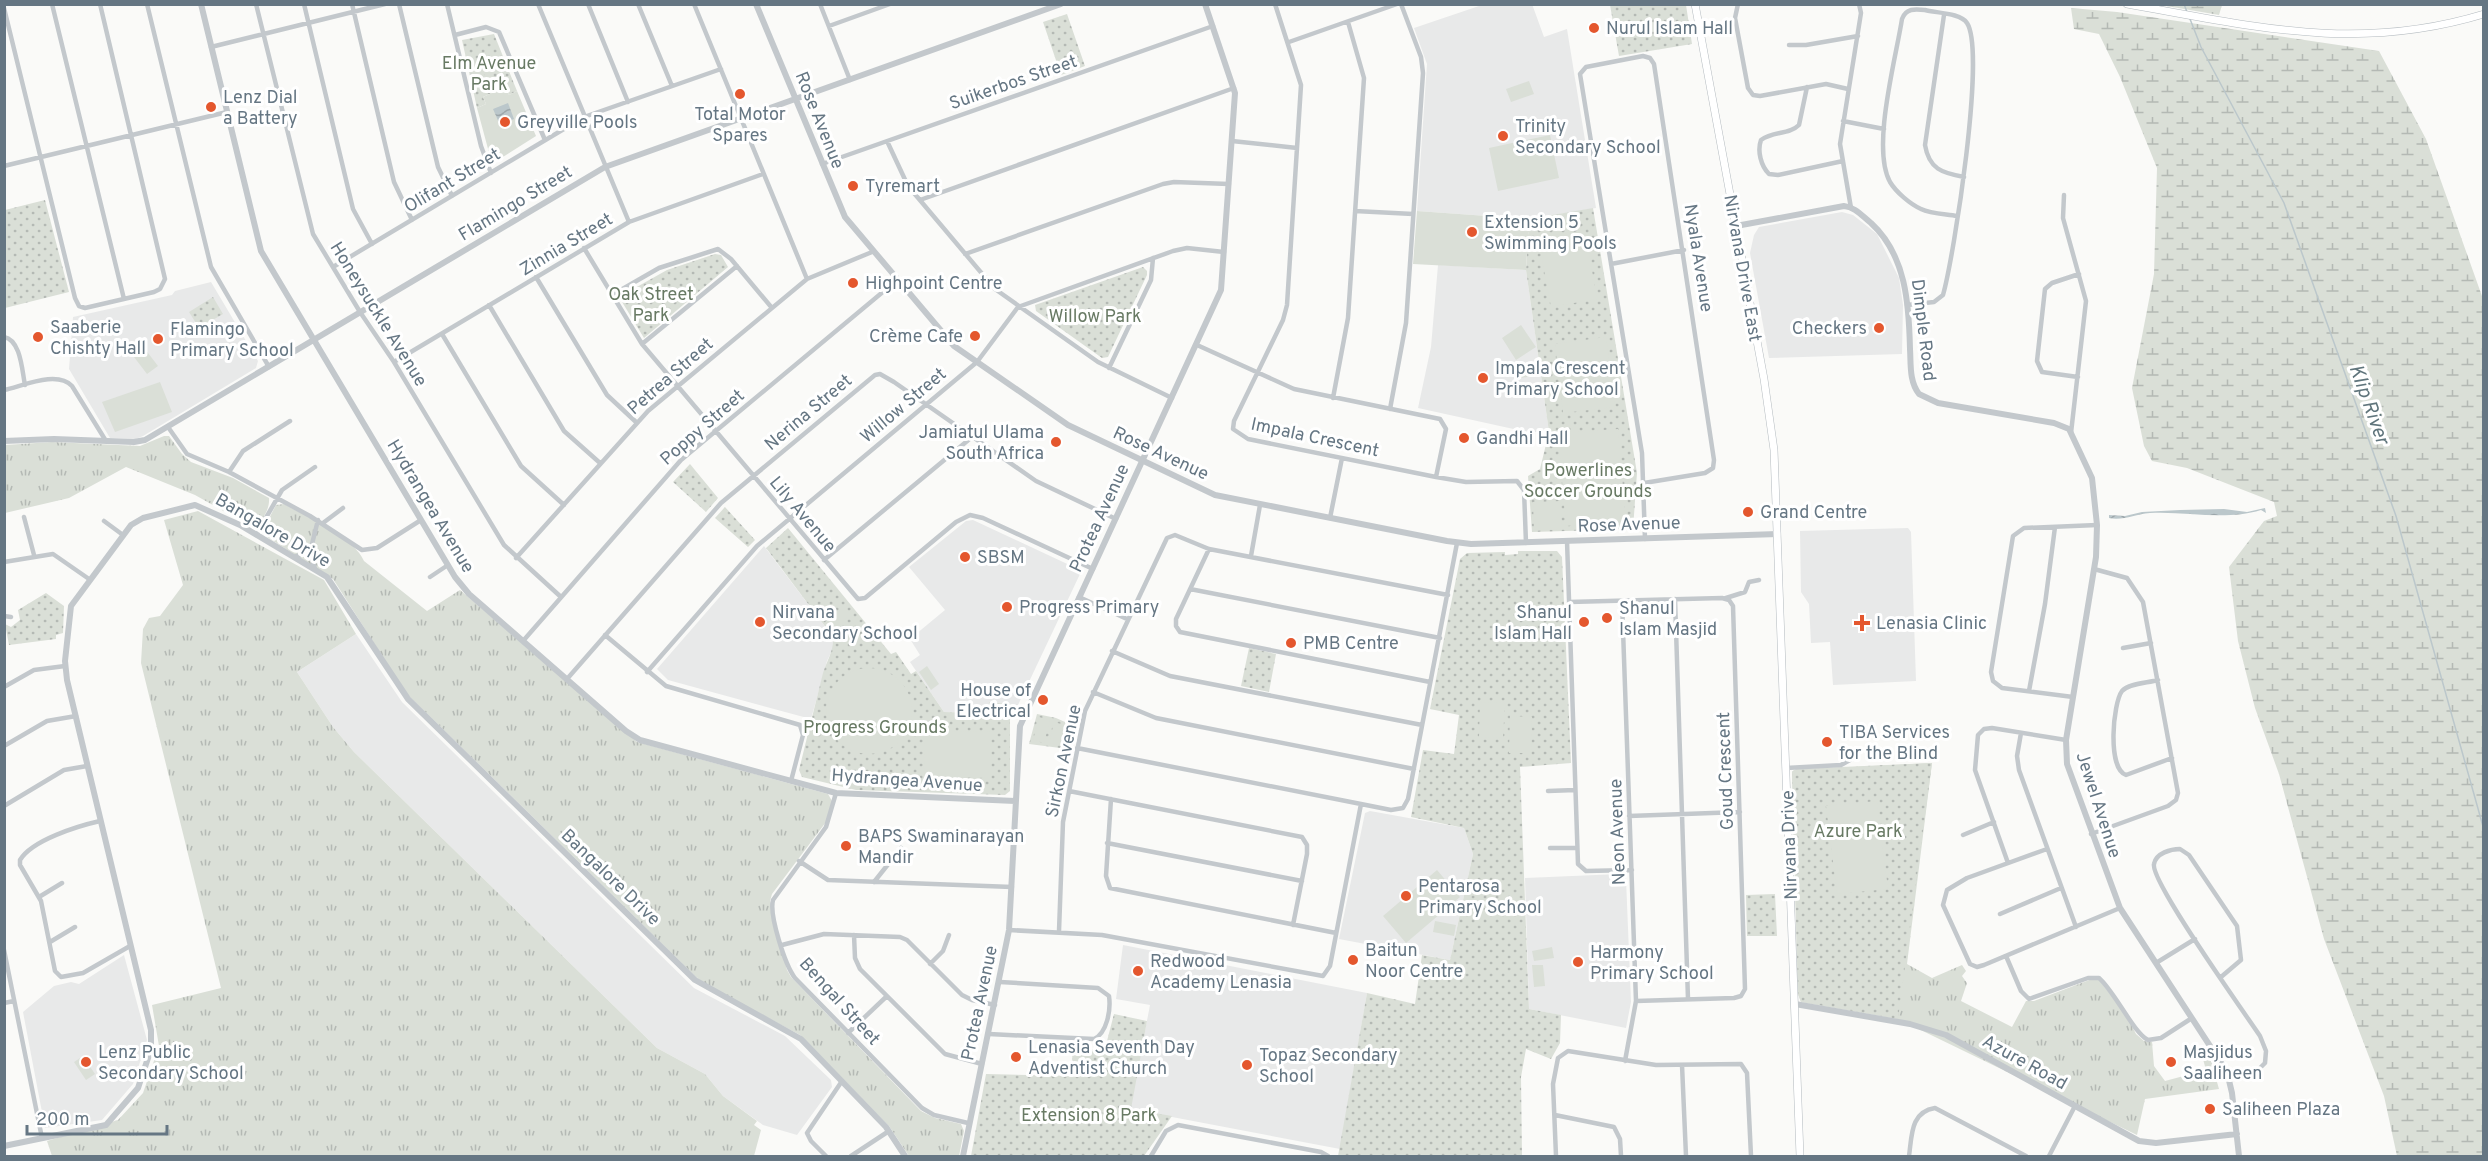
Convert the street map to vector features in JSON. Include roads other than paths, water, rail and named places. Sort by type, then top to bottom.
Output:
[{"type":"main road","name":"Nirvana Drive East","points":[[1695,4],[1770,422],[1778,534]]},
{"type":"main road","points":[[2127,4],[2311,34],[2350,36],[2420,29],[2484,14]]},
{"type":"main road","name":"Nirvana Drive","points":[[1778,534],[1800,1156]]},
{"type":"street","points":[[52,4],[124,299]]},
{"type":"street","points":[[4,8],[76,302],[85,308],[158,291],[165,281],[100,4]]},
{"type":"street","points":[[147,4],[213,271],[269,367]]},
{"type":"street","name":"Hydrangea Avenue","points":[[201,4],[260,249],[464,589],[626,731],[640,740],[836,793],[1015,801]]},
{"type":"street","name":"Honeysuckle Avenue","points":[[256,4],[310,228],[504,545],[561,597]]},
{"type":"street","points":[[304,4],[354,213],[372,244]]},
{"type":"street","points":[[352,4],[394,182],[412,220]]},
{"type":"street","points":[[211,47],[385,4]]},
{"type":"street","points":[[399,4],[438,167],[452,196]]},
{"type":"street","points":[[447,4],[481,147],[490,173]]},
{"type":"street","points":[[538,4],[629,222]]},
{"type":"street","points":[[588,4],[628,102]]},
{"type":"street","points":[[638,4],[672,86]]},
{"type":"street","points":[[694,4],[807,279]]},
{"type":"street","name":"Rose Avenue","points":[[756,4],[844,217],[946,339],[1060,421],[1215,495],[1457,543],[1526,543],[1778,534]]},
{"type":"street","points":[[820,4],[850,80]]},
{"type":"street","points":[[829,26],[890,4]]},
{"type":"street","name":"Flamingo Street","points":[[4,441],[54,439],[138,442],[168,427],[605,167],[1061,4]]},
{"type":"street","name":"Protea Avenue","points":[[963,1156],[1009,930],[1018,736],[1022,721],[1220,296],[1230,184],[1234,88],[1205,4]]},
{"type":"street","name":"Impala Crescent","points":[[1275,4],[1301,80],[1287,305],[1283,320],[1233,425],[1236,433],[1252,440],[1436,477],[1466,482],[1519,482],[1524,490],[1526,543]]},
{"type":"street","points":[[1289,42],[1399,4],[1421,57],[1423,73],[1406,323],[1390,408]]},
{"type":"street","points":[[1738,4],[1735,18],[1750,92],[1760,96],[1830,84],[1848,89]]},
{"type":"street","points":[[1736,226],[1844,206],[1851,208],[1840,144],[1858,36],[1861,13],[1859,5]]},
{"type":"street","points":[[1907,305],[1934,302],[1943,295],[1964,177],[1972,98],[1970,30],[1963,19],[1913,9],[1904,15],[1884,129],[1884,157],[1892,185],[1922,210],[1957,216]]},
{"type":"street","points":[[1944,15],[1925,145],[1928,160],[1937,170],[1964,177]]},
{"type":"street","points":[[1334,398],[1348,318],[1364,74],[1348,22]]},
{"type":"street","name":"Suikerbos Street","points":[[822,164],[1213,26]]},
{"type":"street","points":[[455,35],[486,27],[499,32],[545,140]]},
{"type":"street","points":[[1789,45],[1801,46],[1858,36]]},
{"type":"street","name":"Nyala Avenue","points":[[1611,264],[1580,74],[1586,67],[1643,56],[1652,60],[1684,250],[1714,465],[1705,473],[1644,483]]},
{"type":"street","name":"Olifant Street","points":[[333,267],[584,117],[721,69]]},
{"type":"street","points":[[1806,87],[1800,125],[1761,140],[1759,152],[1766,171],[1778,175],[1843,161]]},
{"type":"street","points":[[920,200],[1234,88]]},
{"type":"street","points":[[4,166],[227,112]]},
{"type":"street","points":[[1843,121],[1884,129]]},
{"type":"street","points":[[887,141],[906,182],[995,289],[1109,368],[1172,398]]},
{"type":"street","points":[[1232,141],[1298,148]]},
{"type":"street","name":"Zinnia Street","points":[[394,362],[629,222],[763,174]]},
{"type":"street","points":[[965,254],[1163,184],[1174,182],[1230,184]]},
{"type":"street","points":[[2064,195],[2062,213],[2086,306],[2071,433]]},
{"type":"street","name":"Dimple Road","points":[[1851,208],[1878,231],[1902,273],[1907,305],[1911,377],[1920,396],[1938,403],[2054,423],[2066,427],[2071,433]]},
{"type":"street","points":[[1355,211],[1413,214]]},
{"type":"street","points":[[1018,307],[1186,248],[1224,252]]},
{"type":"street","name":"Lily Avenue","points":[[584,249],[642,344],[859,599],[865,598],[956,522],[970,515],[983,518],[1093,569]]},
{"type":"street","points":[[612,295],[659,268],[710,250],[721,250],[772,308]]},
{"type":"street","points":[[1645,538],[1644,483],[1611,264],[1684,250]]},
{"type":"street","name":"Petrea Street","points":[[516,558],[636,422],[807,279],[872,252]]},
{"type":"street","points":[[1109,368],[1151,280],[1153,258]]},
{"type":"street","points":[[642,344],[737,266]]},
{"type":"street","points":[[2078,377],[2042,372],[2037,362],[2045,289],[2055,281],[2079,274]]},
{"type":"street","points":[[536,277],[607,395],[636,422]]},
{"type":"street","name":"Poppy Street","points":[[523,641],[675,466],[896,281]]},
{"type":"street","points":[[489,305],[564,431],[600,464]]},
{"type":"street","name":"Willow Street","points":[[647,672],[750,554],[788,518],[977,362],[1018,307]]},
{"type":"street","points":[[442,333],[521,466],[564,505]]},
{"type":"street","points":[[4,337],[11,338],[15,344],[25,385]]},
{"type":"street","points":[[1197,345],[1294,389],[1437,418],[1444,423],[1445,435],[1436,477]]},
{"type":"street","name":"Nerina Street","points":[[567,679],[717,507],[875,375],[884,376],[1036,482],[1116,519]]},
{"type":"street","points":[[4,390],[57,378],[66,380],[106,441]]},
{"type":"street","points":[[229,472],[243,451],[290,421]]},
{"type":"street","points":[[168,427],[187,454],[229,472],[320,521],[359,548],[369,550],[421,520]]},
{"type":"street","name":"Jewel Avenue","points":[[2071,433],[2094,484],[2097,525],[2094,569],[2066,740],[2067,764],[2120,908],[2227,1072],[2239,1156]]},
{"type":"street","points":[[824,560],[972,437]]},
{"type":"street","points":[[1330,519],[1342,458]]},
{"type":"street","points":[[256,535],[277,498],[289,483],[315,467]]},
{"type":"street","name":"Bangalore Drive","points":[[4,1146],[106,1125],[138,1088],[152,1040],[65,666],[70,608],[123,535],[140,520],[191,505],[203,507],[256,535],[327,577],[408,699],[691,976],[708,988],[794,1034],[890,1131],[904,1156]]},
{"type":"street","points":[[1251,556],[1260,505]]},
{"type":"street","points":[[315,569],[309,552],[320,521],[343,508]]},
{"type":"street","points":[[24,517],[34,555]]},
{"type":"street","points":[[104,521],[123,535]]},
{"type":"street","points":[[2073,697],[1999,687],[1991,677],[2013,536],[2018,530],[2097,525]]},
{"type":"street","points":[[2029,691],[2045,604],[2055,527]]},
{"type":"street","name":"Sirkon Avenue","points":[[1059,932],[1062,833],[1068,791],[1086,709],[1164,540],[1175,535],[1209,549]]},
{"type":"street","points":[[1567,541],[1578,864],[1584,870],[1632,870]]},
{"type":"street","points":[[1077,748],[1361,804],[1398,810],[1404,807],[1408,800],[1457,543]]},
{"type":"street","points":[[1430,682],[1183,633],[1178,631],[1175,622],[1209,549],[1448,595]]},
{"type":"street","points":[[294,557],[309,552]]},
{"type":"street","points":[[4,562],[34,555],[55,554],[89,579]]},
{"type":"street","points":[[430,577],[448,565]]},
{"type":"street","points":[[2091,834],[2168,806],[2176,800],[2178,793],[2143,602],[2135,586],[2127,578],[2094,569]]},
{"type":"street","points":[[1569,602],[1726,598],[1745,592],[1749,582],[1759,580]]},
{"type":"street","points":[[1190,589],[1440,638]]},
{"type":"street","points":[[1079,597],[1127,619]]},
{"type":"street","name":"Goud Crescent","points":[[1635,1001],[1734,998],[1744,992],[1733,606],[1726,598]]},
{"type":"street","points":[[1675,600],[1688,999]]},
{"type":"street","name":"Neon Avenue","points":[[1622,601],[1635,1001],[1625,1061]]},
{"type":"street","points":[[605,635],[647,672],[671,688],[800,725],[803,735],[791,781]]},
{"type":"street","points":[[2122,648],[2151,643]]},
{"type":"street","points":[[1112,651],[1170,676],[1422,725]]},
{"type":"street","points":[[4,687],[34,670],[65,666]]},
{"type":"street","points":[[2158,680],[2127,688],[2120,694],[2113,749],[2114,761],[2119,771],[2126,775],[2172,758]]},
{"type":"street","points":[[1093,692],[1156,718],[1414,769]]},
{"type":"street","points":[[4,747],[47,721],[76,716]]},
{"type":"street","points":[[2008,863],[1975,770],[1978,735],[1984,729],[1992,728],[2066,740]]},
{"type":"street","points":[[2021,733],[2017,756],[2019,770],[2076,927]]},
{"type":"street","points":[[1786,768],[1841,765],[1850,760]]},
{"type":"street","points":[[4,806],[64,770],[87,766]]},
{"type":"street","points":[[1548,791],[1575,790]]},
{"type":"street","points":[[1068,791],[1300,836],[1307,848],[1293,925]]},
{"type":"street","name":"Bengal Street","points":[[836,793],[829,821],[777,892],[772,904],[788,966],[795,978],[926,1111],[968,1123]]},
{"type":"street","points":[[1111,799],[1106,880],[1112,890],[1336,933]]},
{"type":"street","points":[[1009,930],[1102,935],[1313,976],[1323,976],[1329,970],[1361,804]]},
{"type":"street","points":[[1629,816],[1740,812]]},
{"type":"street","points":[[100,821],[68,828],[22,857],[20,860],[22,870],[39,897],[56,971],[64,978],[83,973],[130,946]]},
{"type":"street","points":[[1963,835],[1994,822]]},
{"type":"street","points":[[1107,843],[1302,881]]},
{"type":"street","points":[[874,882],[901,848]]},
{"type":"street","points":[[1550,849],[1577,848]]},
{"type":"street","points":[[2048,849],[1954,884],[1947,890],[1943,898],[1963,954],[1970,964],[1977,967],[2120,908]]},
{"type":"street","points":[[2221,977],[2241,960],[2238,930],[2189,855],[2180,849],[2166,852],[2154,861],[2155,873],[2195,939],[2260,1036],[2266,1055],[2265,1064],[2259,1069],[2227,1072]]},
{"type":"street","points":[[799,861],[828,880],[1012,887]]},
{"type":"street","points":[[39,897],[62,883]]},
{"type":"street","points":[[2000,914],[2061,888]]},
{"type":"street","points":[[50,942],[75,927]]},
{"type":"street","points":[[782,945],[818,934],[904,938],[966,998],[995,1005]]},
{"type":"street","points":[[854,935],[857,964],[887,996],[945,1054],[982,1064]]},
{"type":"street","points":[[930,964],[943,951],[950,935]]},
{"type":"street","points":[[2156,963],[2195,939]]},
{"type":"street","points":[[4,950],[42,1138]]},
{"type":"street","points":[[2006,956],[2021,992],[2029,999],[2088,978],[2099,978],[2118,1000],[2140,1034],[2148,1040],[2161,1038],[2192,1018]]},
{"type":"street","points":[[989,1034],[1094,1039],[1104,1031],[1107,1018],[1109,996],[1098,988],[1000,982]]},
{"type":"street","points":[[848,1033],[887,996]]},
{"type":"street","points":[[4,1003],[14,1000]]},
{"type":"street","name":"Azure Road","points":[[1794,1004],[1910,1024],[1946,1035],[2142,1142],[2237,1134]]},
{"type":"street","points":[[1556,1156],[1553,1078],[1556,1062],[1563,1052],[1576,1052],[1656,1065],[1734,1063],[1744,1067],[1748,1073],[1751,1156]]},
{"type":"street","points":[[1682,1065],[1686,1156]]},
{"type":"street","points":[[826,1156],[811,1141],[807,1133],[842,1081]]},
{"type":"street","points":[[2049,1156],[2075,1107]]},
{"type":"street","points":[[1909,1156],[1916,1117],[1925,1110],[1935,1108],[2026,1156]]},
{"type":"street","points":[[1555,1115],[1614,1127],[1620,1140],[1621,1156]]},
{"type":"street","points":[[1151,1156],[1166,1131],[1178,1125],[1313,1150],[1328,1156]]},
{"type":"street","points":[[851,1156],[890,1131]]},
{"type":"water","points":[[508,103],[514,119],[500,125],[493,109]]},
{"type":"water","points":[[2265,508],[2266,513],[2261,510],[2234,515],[2150,513],[2119,519],[2109,518],[2109,515],[2125,516],[2142,512],[2224,509],[2247,512]]},
{"type":"waterway","name":"Klip River","points":[[2184,4],[2187,12]]},
{"type":"waterway","name":"Klip River","points":[[2190,19],[2201,47],[2284,203],[2396,516],[2484,830]]},
{"type":"place","name":"Nurul Islam Hall","points":[[1594,28]]},
{"type":"place","name":"Total Motor Spares","points":[[740,94]]},
{"type":"place","name":"Lenz Dial a Battery","points":[[211,107]]},
{"type":"place","name":"Greyville Pools","points":[[505,122]]},
{"type":"place","name":"Trinity Secondary School","points":[[1503,136]]},
{"type":"place","name":"Tyremart","points":[[853,186]]},
{"type":"place","name":"Extension 5 Swimming Pools","points":[[1472,232]]},
{"type":"place","name":"Highpoint Centre","points":[[853,283]]},
{"type":"place","name":"Checkers","points":[[1879,328]]},
{"type":"place","name":"Crème Cafe","points":[[975,336]]},
{"type":"place","name":"Saaberie Chishty Hall","points":[[38,337]]},
{"type":"place","name":"Flamingo Primary School","points":[[158,339]]},
{"type":"place","name":"Impala Crescent Primary School","points":[[1483,378]]},
{"type":"place","name":"Gandhi Hall","points":[[1464,438]]},
{"type":"place","name":"Jamiatul Ulama South Africa","points":[[1056,442]]},
{"type":"place","name":"Grand Centre","points":[[1748,512]]},
{"type":"place","name":"SBSM","points":[[965,557]]},
{"type":"place","name":"Progress Primary","points":[[1007,607]]},
{"type":"place","name":"Shanul Islam Masjid","points":[[1607,618]]},
{"type":"place","name":"Nirvana Secondary School","points":[[760,622]]},
{"type":"place","name":"Shanul Islam Hall","points":[[1584,622]]},
{"type":"place","name":"Lenasia Clinic","points":[[1862,623]]},
{"type":"place","name":"PMB Centre","points":[[1291,643]]},
{"type":"place","name":"House of Electrical","points":[[1043,700]]},
{"type":"place","name":"TIBA Services for the Blind","points":[[1827,742]]},
{"type":"place","name":"BAPS Swaminarayan Mandir","points":[[846,846]]},
{"type":"place","name":"Pentarosa Primary School","points":[[1406,896]]},
{"type":"place","name":"Baitun Noor Centre","points":[[1353,960]]},
{"type":"place","name":"Harmony Primary School","points":[[1578,962]]},
{"type":"place","name":"Redwood Academy Lenasia","points":[[1138,971]]},
{"type":"place","name":"Lenasia Seventh Day Adventist Church","points":[[1016,1057]]},
{"type":"place","name":"Lenz Public Secondary School","points":[[86,1062]]},
{"type":"place","name":"Masjidus Saaliheen","points":[[2171,1062]]},
{"type":"place","name":"Topaz Secondary School","points":[[1247,1065]]},
{"type":"place","name":"Saliheen Plaza","points":[[2210,1109]]},
{"type":"park label","name":"Elm Avenue Park","points":[[489,73]]},
{"type":"park label","name":"Oak Street Park","points":[[651,304]]},
{"type":"park label","name":"Willow Park","points":[[1095,316]]},
{"type":"park label","name":"Powerlines Soccer Grounds","points":[[1588,480]]},
{"type":"park label","name":"Progress Grounds","points":[[875,727]]},
{"type":"park label","name":"Azure Park","points":[[1858,831]]},
{"type":"park label","name":"Extension 8 Park","points":[[1089,1115]]}]
